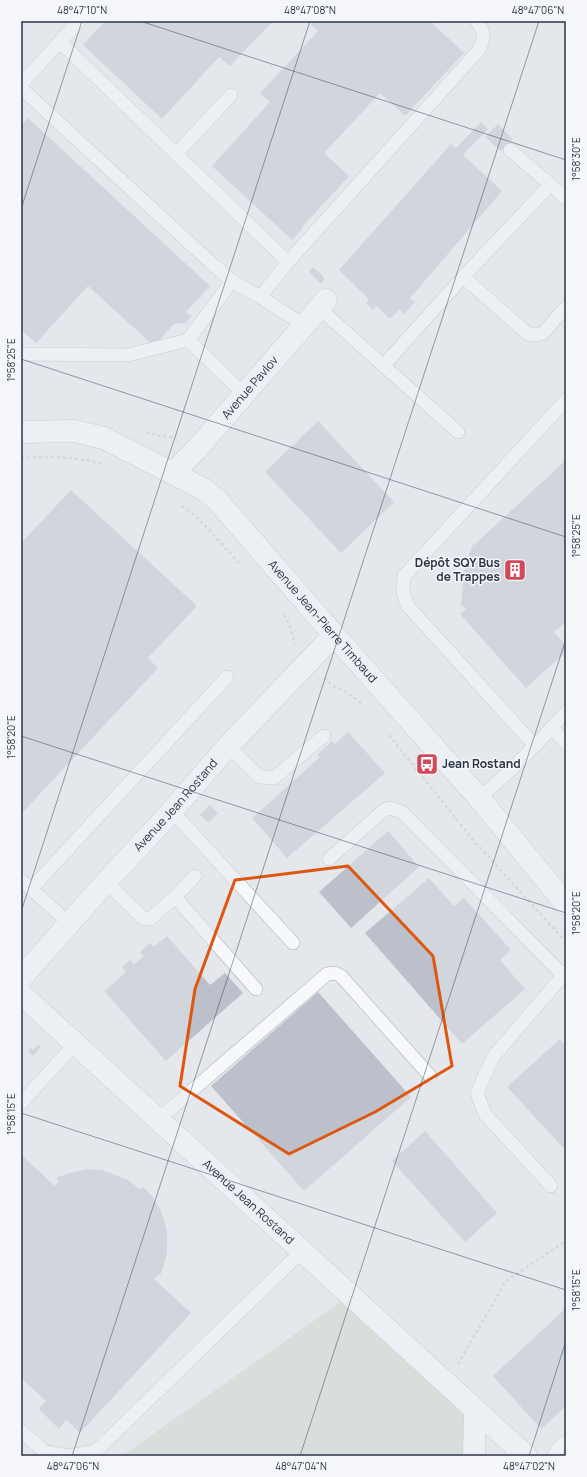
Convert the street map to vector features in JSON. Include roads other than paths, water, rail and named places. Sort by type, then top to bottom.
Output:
[{"type":"street","name":"Avenue Pavlov","points":[[173,473],[195,451],[322,304]]},
{"type":"street","name":"Avenue Jean-Pierre Timbaud","points":[[21,432],[74,431],[104,438],[205,490],[217,500],[334,635],[479,798],[566,904]]},
{"type":"street","name":"Avenue Jean Rostand","points":[[21,978],[106,882],[172,811],[228,746],[334,635]]},
{"type":"street","name":"Avenue Jean Rostand","points":[[21,994],[159,1119],[475,1411],[526,1456]]},
{"type":"street","points":[[474,1456],[475,1411]]},
{"type":"lane","points":[[21,84],[79,21]]},
{"type":"lane","points":[[260,297],[288,262],[478,51],[483,43],[484,33],[476,21]]},
{"type":"lane","points":[[60,42],[288,262]]},
{"type":"lane","points":[[21,88],[232,281],[304,325]]},
{"type":"lane","points":[[176,154],[231,95]]},
{"type":"lane","points":[[510,150],[566,198]]},
{"type":"lane","points":[[383,366],[463,276],[550,185]]},
{"type":"lane","points":[[463,276],[528,334],[536,336],[543,333],[566,307]]},
{"type":"lane","points":[[21,354],[128,355],[188,340],[232,281]]},
{"type":"lane","points":[[322,304],[383,366],[458,432]]},
{"type":"lane","points":[[188,340],[244,394]]},
{"type":"lane","points":[[535,746],[407,605],[403,592],[404,576],[566,400]]},
{"type":"lane","points":[[31,889],[227,677]]},
{"type":"lane","points":[[479,798],[496,784],[535,746],[566,712]]},
{"type":"lane","points":[[552,728],[566,743]]},
{"type":"lane","points":[[228,746],[260,777],[274,778],[324,736]]},
{"type":"lane","points":[[329,859],[384,810],[390,808],[402,812],[564,974],[493,1057],[477,1093],[485,1114],[551,1186]]},
{"type":"lane","points":[[172,811],[293,943]]},
{"type":"lane","points":[[106,882],[144,919],[147,920],[175,897],[195,876]]},
{"type":"lane","points":[[21,880],[69,923]]},
{"type":"lane","points":[[175,897],[256,989]]},
{"type":"lane","points":[[159,1119],[327,974],[341,976],[430,1076]]},
{"type":"lane","points":[[21,1103],[76,1043]]},
{"type":"lane","points":[[21,1431],[44,1451],[69,1456],[96,1451],[302,1251]]},
{"type":"lane","points":[[554,1456],[559,1447],[566,1442]]},
{"type":"place","name":"Dépôt SQY Bus de Trappes","points":[[515,570]]},
{"type":"place","name":"Jean Rostand","points":[[427,764]]}]
